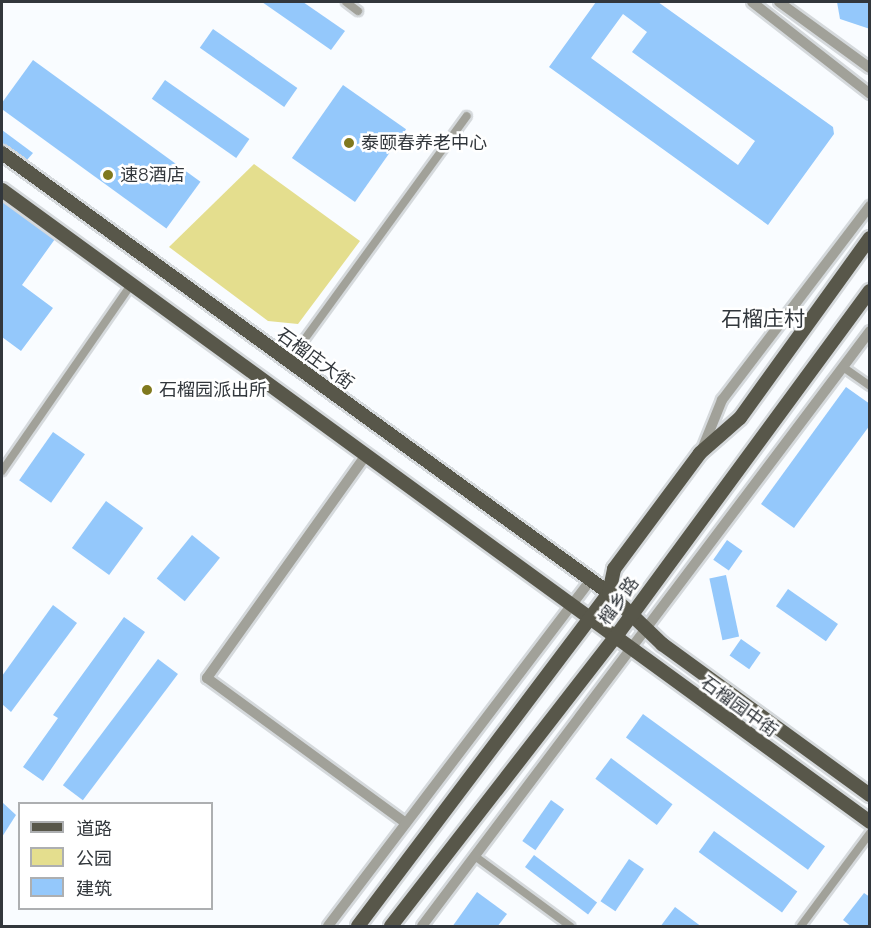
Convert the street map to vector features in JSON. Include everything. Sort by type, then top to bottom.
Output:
[{"type":"main road","name":"石榴庄大街","points":[[2,153],[609,593]]},
{"type":"main road","points":[[2,190],[589,620]]},
{"type":"main road","name":"榴乡路","points":[[358,927],[609,593],[614,569],[700,453],[740,418],[870,238]]},
{"type":"main road","name":"榴乡路","points":[[391,927],[614,639],[870,291]]},
{"type":"main road","name":"石榴园中街","points":[[609,593],[649,631],[870,795]]},
{"type":"main road","name":"石榴园中街","points":[[589,620],[870,822]]},
{"type":"street","points":[[346,2],[358,11]]},
{"type":"street","points":[[752,2],[870,94]]},
{"type":"street","points":[[779,2],[870,68]]},
{"type":"street","points":[[288,362],[467,116]]},
{"type":"street","name":"榴乡路","points":[[700,453],[722,400],[870,206]]},
{"type":"street","points":[[2,471],[131,285]]},
{"type":"street","points":[[422,927],[633,653],[870,331]]},
{"type":"street","points":[[843,367],[870,386]]},
{"type":"street","points":[[366,455],[207,678],[406,823]]},
{"type":"street","name":"榴乡路","points":[[328,927],[591,579]]},
{"type":"street","points":[[801,927],[870,833]]},
{"type":"street","points":[[476,857],[570,927]]},
{"type":"green space","points":[[254,164],[360,241],[298,324],[268,321],[169,247]]},
{"type":"building","points":[[262,2],[303,2],[345,31],[331,50]]},
{"type":"building","points":[[596,2],[658,2],[833,127],[834,134],[768,225],[549,67]],"holes":[[[623,14],[647,32],[632,52],[755,141],[738,165],[591,58]]]},
{"type":"building","points":[[837,2],[870,2],[870,29],[840,19]]},
{"type":"building","points":[[213,29],[297,88],[284,107],[200,48]]},
{"type":"building","points":[[33,60],[200,182],[166,229],[2,109],[2,103]]},
{"type":"building","points":[[165,80],[249,139],[236,158],[152,99]]},
{"type":"building","name":"泰颐春养老中心","points":[[343,85],[406,129],[355,202],[292,158]]},
{"type":"building","points":[[2,130],[33,153],[27,160],[2,144]]},
{"type":"building","points":[[2,201],[55,239],[22,285],[53,308],[21,351],[2,337]]},
{"type":"building","points":[[846,387],[870,404],[870,425],[794,528],[761,504]]},
{"type":"building","points":[[53,432],[85,454],[51,503],[19,480]]},
{"type":"building","points":[[106,501],[143,528],[109,575],[72,548]]},
{"type":"building","points":[[192,535],[220,558],[185,601],[157,579]]},
{"type":"building","points":[[727,540],[743,551],[729,571],[713,560]]},
{"type":"building","points":[[726,575],[739,637],[722,640],[709,579]]},
{"type":"building","points":[[788,589],[838,624],[826,641],[776,606]]},
{"type":"building","points":[[53,605],[77,623],[11,712],[2,704],[2,676]]},
{"type":"building","points":[[124,617],[145,632],[43,781],[23,767],[58,718],[53,715]]},
{"type":"building","points":[[741,639],[761,653],[749,669],[730,655]]},
{"type":"building","points":[[158,659],[178,674],[83,800],[63,785]]},
{"type":"building","points":[[643,714],[825,846],[808,870],[626,737]]},
{"type":"building","points":[[611,758],[672,804],[657,825],[595,779]]},
{"type":"building","points":[[551,800],[564,809],[535,850],[522,841]]},
{"type":"building","points":[[2,802],[16,815],[2,837]]},
{"type":"building","points":[[714,831],[797,892],[782,913],[699,852]]},
{"type":"building","points":[[534,855],[597,903],[588,915],[525,867]]},
{"type":"building","points":[[629,859],[644,869],[615,911],[600,901]]},
{"type":"building","points":[[477,892],[507,914],[497,927],[452,927]]},
{"type":"building","points":[[864,893],[870,897],[870,927],[852,927],[843,920]]},
{"type":"building","points":[[675,907],[702,927],[660,927]]},
{"type":"place","name":"泰颐春养老中心","points":[[349,143]]},
{"type":"place","name":"速8酒店","points":[[108,175]]},
{"type":"place","name":"石榴园派出所","points":[[147,390]]},
{"type":"district","name":"石榴庄村","points":[[763,319]]}]
